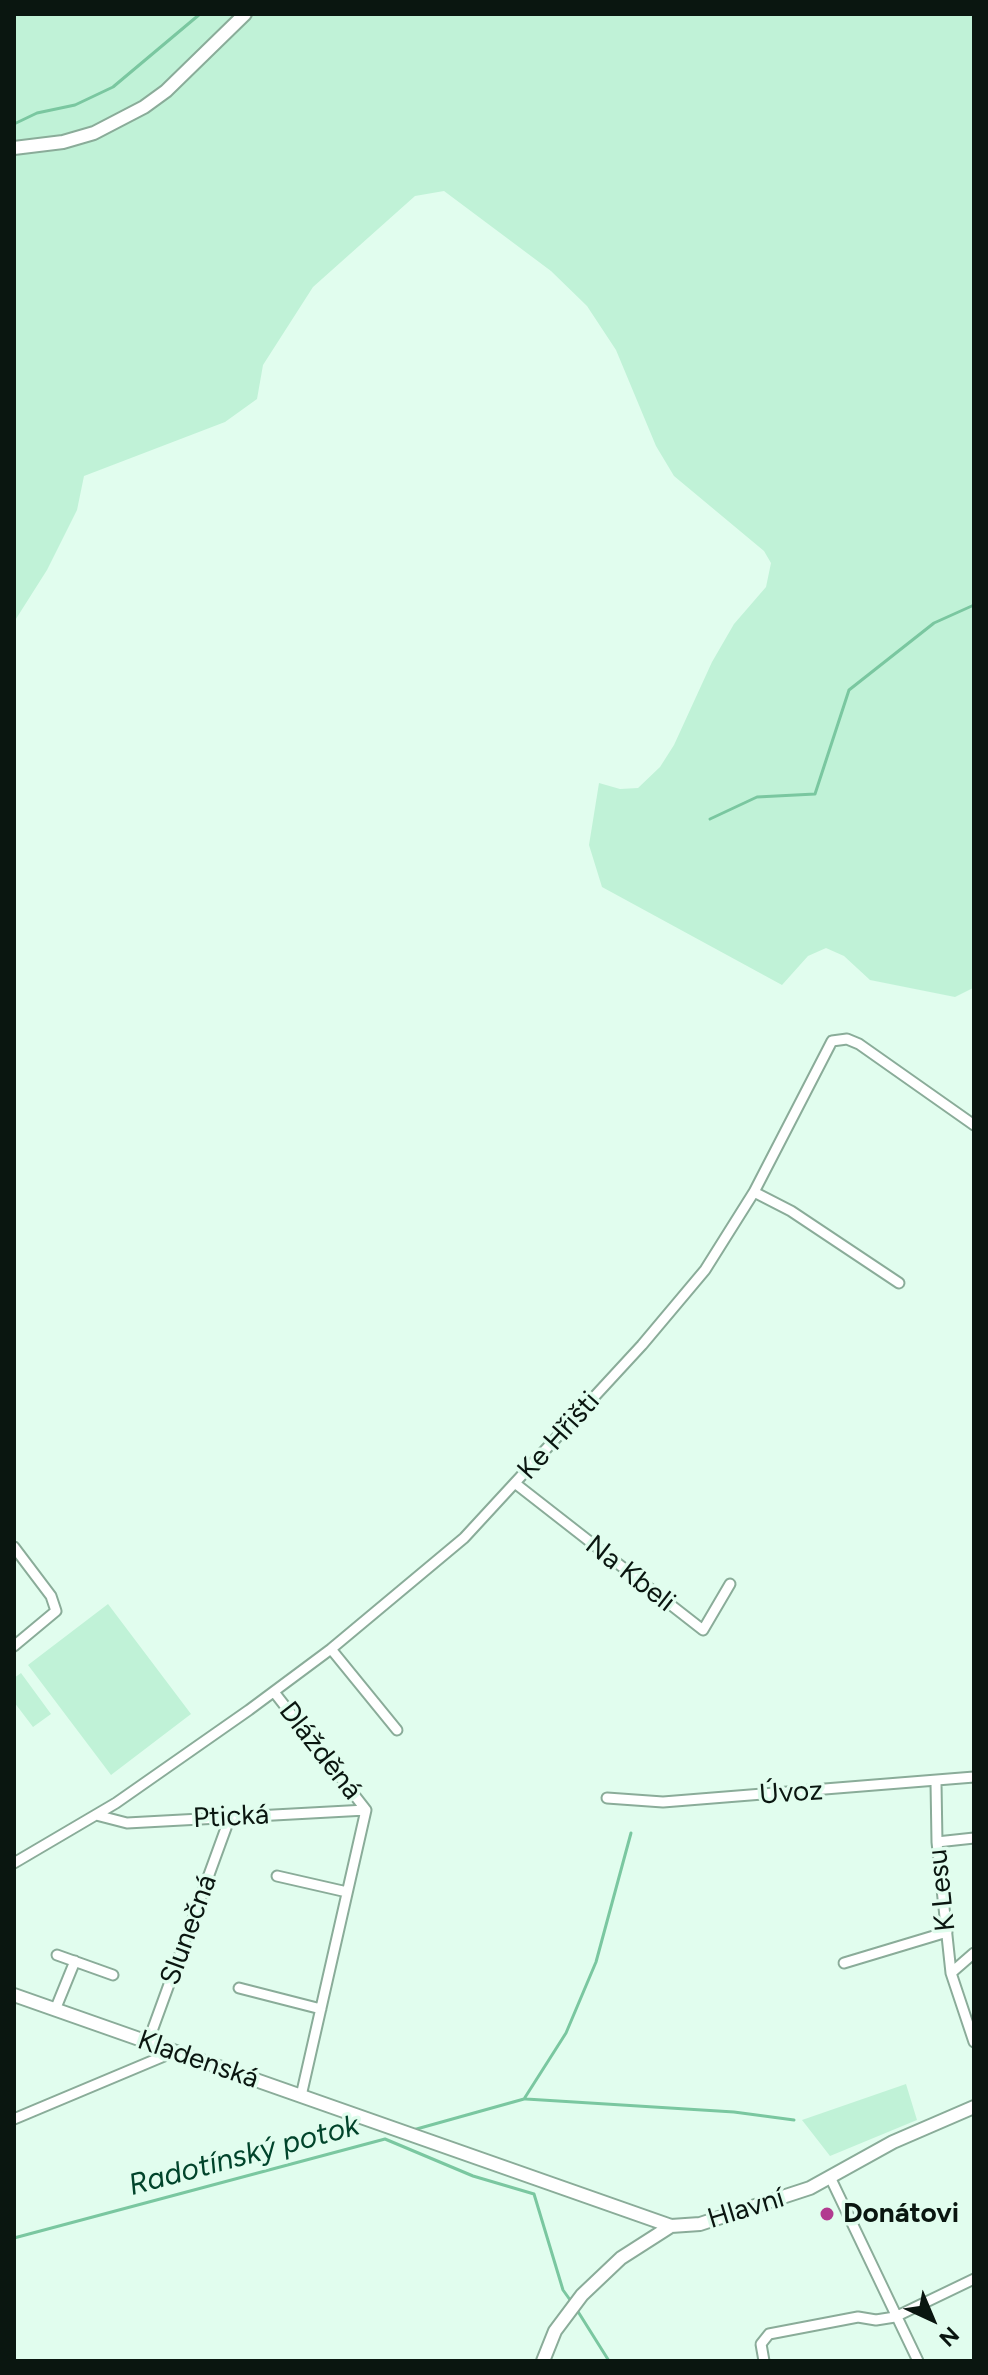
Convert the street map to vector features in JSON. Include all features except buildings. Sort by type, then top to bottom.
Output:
[{"type":"main road","points":[[14,148],[63,142],[94,133],[144,107],[166,91],[245,14]]},
{"type":"main road","name":"Kladenská","points":[[14,1995],[340,2111]]},
{"type":"main road","name":"Hlavní","points":[[340,2111],[671,2226],[722,2217],[792,2195],[893,2142],[974,2107]]},
{"type":"main road","points":[[543,2361],[555,2331],[582,2295],[621,2258],[671,2226]]},
{"type":"street","name":"Ke Hřišti","points":[[14,1863],[96,1815],[331,1649],[422,1576],[516,1484],[674,1310],[705,1270],[754,1192],[825,1049],[839,1039],[859,1044],[974,1125]]},
{"type":"street","points":[[754,1192],[791,1211],[899,1283]]},
{"type":"street","name":"Na Kbeli","points":[[516,1484],[703,1630],[730,1584]]},
{"type":"street","points":[[14,1547],[51,1596],[56,1611],[54,1616],[14,1646]]},
{"type":"street","points":[[331,1649],[397,1730]]},
{"type":"street","name":"Dlážděná","points":[[274,1692],[366,1810]]},
{"type":"street","name":"Úvoz","points":[[607,1798],[663,1802],[936,1783],[974,1777]]},
{"type":"street","name":"K Lesu","points":[[936,1783],[933,1797],[951,1973],[974,2042]]},
{"type":"street","points":[[301,2096],[366,1810]]},
{"type":"street","name":"Ptická","points":[[96,1815],[127,1823],[366,1810]]},
{"type":"street","name":"Slunečná","points":[[148,2042],[230,1817]]},
{"type":"street","points":[[937,1842],[974,1838]]},
{"type":"street","points":[[277,1876],[347,1892]]},
{"type":"street","points":[[844,1963],[947,1932]]},
{"type":"street","points":[[951,1973],[974,1953]]},
{"type":"street","points":[[57,1955],[113,1975]]},
{"type":"street","points":[[55,2010],[75,1961]]},
{"type":"street","points":[[239,1988],[321,2009]]},
{"type":"street","points":[[14,2119],[176,2051]]},
{"type":"street","points":[[830,2177],[918,2361]]},
{"type":"street","points":[[759,2359],[761,2344],[769,2334],[858,2317],[876,2320],[895,2317],[974,2279]]},
{"type":"green space","points":[[14,14],[236,14],[162,87],[141,102],[92,128],[62,137],[14,142]]},
{"type":"green space","points":[[253,14],[974,14],[973,988],[955,997],[870,980],[844,956],[826,948],[808,956],[782,985],[602,887],[589,845],[599,783],[620,789],[638,788],[660,767],[734,624],[766,587],[771,563],[764,551],[674,476],[656,446],[616,350],[587,306],[551,271],[444,191],[415,196],[313,287],[263,365],[257,399],[225,422],[84,476],[77,510],[47,570],[14,622],[14,154],[64,148],[96,138],[170,95]]},
{"type":"green space","points":[[108,1604],[191,1714],[111,1775],[28,1665]]},
{"type":"green space","points":[[21,1673],[51,1714],[33,1727],[14,1702],[14,1678]]},
{"type":"green space","points":[[906,2084],[917,2120],[830,2156],[802,2120]]},
{"type":"waterway","points":[[14,124],[37,113],[75,105],[113,87],[200,14]]},
{"type":"waterway","points":[[710,819],[757,797],[815,794],[849,690],[934,623],[974,605]]},
{"type":"waterway","points":[[413,2130],[524,2099],[566,2033],[596,1962],[631,1833]]},
{"type":"waterway","points":[[526,2099],[734,2112],[794,2120]]},
{"type":"waterway","name":"Radotínský potok","points":[[14,2238],[385,2139],[473,2176],[534,2194],[563,2290],[573,2304]]},
{"type":"waterway","name":"Radotínský potok","points":[[577,2310],[609,2361]]},
{"type":"place","name":"Donátovi","points":[[827,2214]]}]
